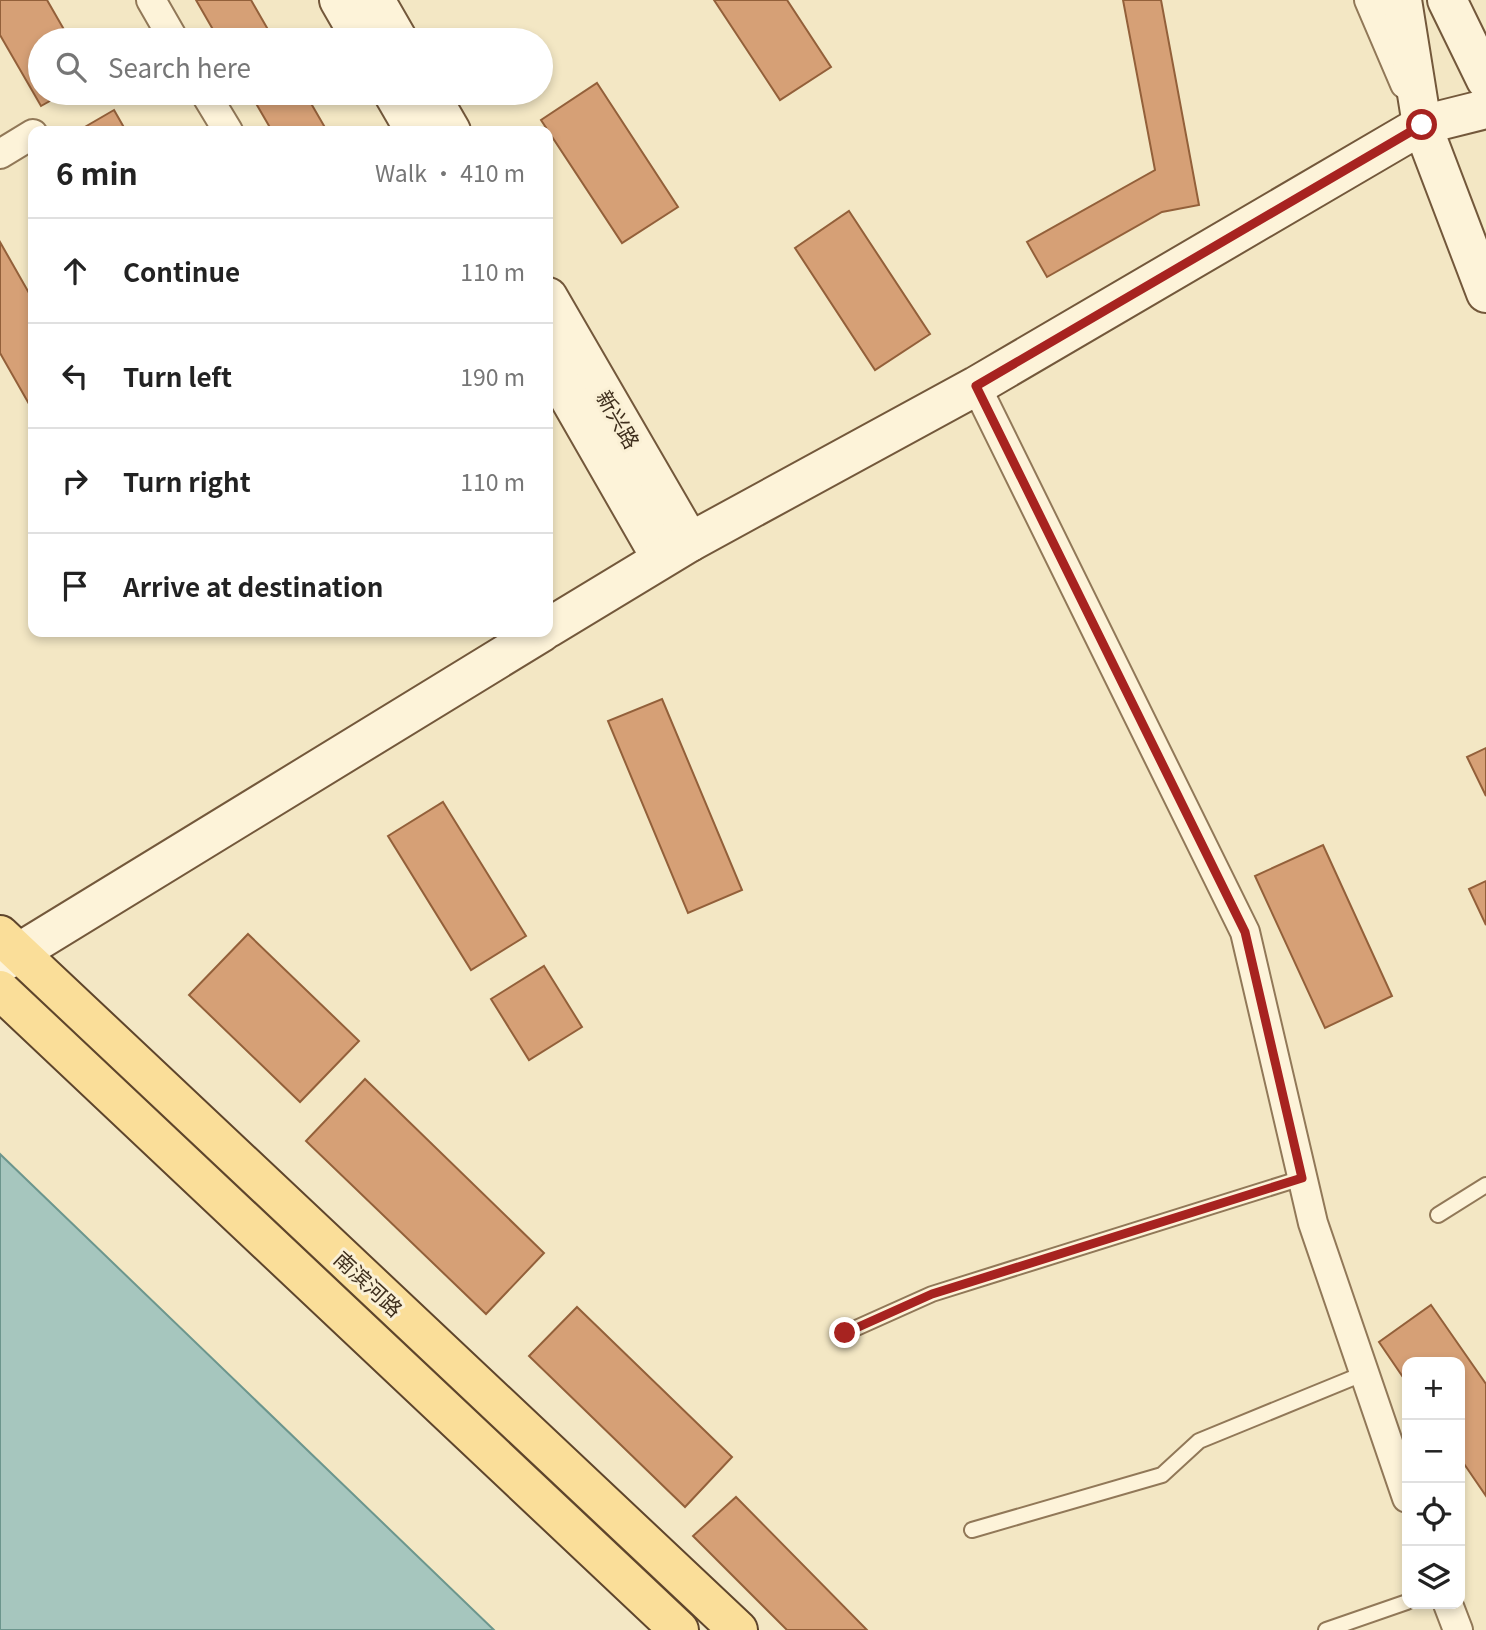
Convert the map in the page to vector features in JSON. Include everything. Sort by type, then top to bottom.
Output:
[{"type":"main road","points":[[339,0],[355,28]]},
{"type":"main road","points":[[374,0],[391,28]]},
{"type":"main road","points":[[1402,0],[1422,125],[1484,280]]},
{"type":"main road","points":[[1447,0],[1486,80]]},
{"type":"main road","points":[[400,105],[412,126]]},
{"type":"main road","points":[[436,105],[448,126]]},
{"type":"main road","points":[[553,625],[676,550],[976,386],[1422,125],[1486,108]]},
{"type":"main road","name":"新兴路","points":[[553,307],[676,550]]},
{"type":"main road","name":"新兴路","points":[[553,368],[676,550]]},
{"type":"main road","points":[[6,951],[534,637]]},
{"type":"main road","name":"南滨河路","points":[[6,951],[738,1630]]},
{"type":"main road","name":"南滨河路","points":[[0,990],[679,1630]]},
{"type":"street","points":[[151,0],[167,28]]},
{"type":"street","points":[[1369,0],[1422,125]]},
{"type":"street","points":[[212,105],[225,126]]},
{"type":"street","points":[[0,154],[28,137]]},
{"type":"street","points":[[976,386],[1245,932],[1313,1223],[1402,1483]]},
{"type":"street","points":[[1450,1609],[1458,1630]]},
{"type":"lane","points":[[845,1333],[932,1294],[1302,1178]]},
{"type":"lane","points":[[1438,1216],[1486,1185]]},
{"type":"lane","points":[[972,1530],[1162,1475],[1199,1441],[1365,1373]]},
{"type":"lane","points":[[1326,1630],[1402,1604]]},
{"type":"water","points":[[0,1154],[494,1630],[0,1630]]},
{"type":"building","points":[[0,0],[47,0],[63,28],[28,28],[28,83],[0,35]]},
{"type":"building","points":[[196,0],[251,0],[267,28],[212,28]]},
{"type":"building","points":[[714,0],[787,0],[831,67],[780,100]]},
{"type":"building","points":[[1123,0],[1161,0],[1199,205],[1162,212],[1047,277],[1027,242],[1155,170]]},
{"type":"building","points":[[597,83],[678,207],[622,243],[553,138],[553,126],[545,126],[541,120]]},
{"type":"building","points":[[257,105],[312,105],[324,126],[269,126]]},
{"type":"building","points":[[114,110],[123,126],[87,126]]},
{"type":"building","points":[[849,211],[930,334],[875,370],[795,248]]},
{"type":"building","points":[[0,242],[28,291],[28,402],[0,353]]},
{"type":"building","points":[[662,699],[742,890],[688,913],[608,721]]},
{"type":"building","points":[[1486,748],[1486,796],[1467,757]]},
{"type":"building","points":[[443,802],[526,936],[471,970],[388,836]]},
{"type":"building","points":[[1323,845],[1392,996],[1325,1028],[1255,876]]},
{"type":"building","points":[[1486,881],[1486,925],[1469,889]]},
{"type":"building","points":[[248,934],[359,1041],[300,1102],[189,995]]},
{"type":"building","points":[[544,966],[582,1027],[529,1060],[491,999]]},
{"type":"building","points":[[365,1079],[544,1253],[486,1314],[306,1141]]},
{"type":"building","points":[[1431,1305],[1486,1384],[1486,1496],[1465,1465],[1465,1357],[1402,1357],[1402,1376],[1379,1342]]},
{"type":"building","points":[[577,1307],[732,1457],[685,1507],[529,1356]]},
{"type":"building","points":[[736,1497],[867,1630],[787,1630],[693,1536]]},
{"type":"route","points":[[845,1333],[932,1294],[1302,1178],[1245,932],[976,386],[1422,125]]}]
